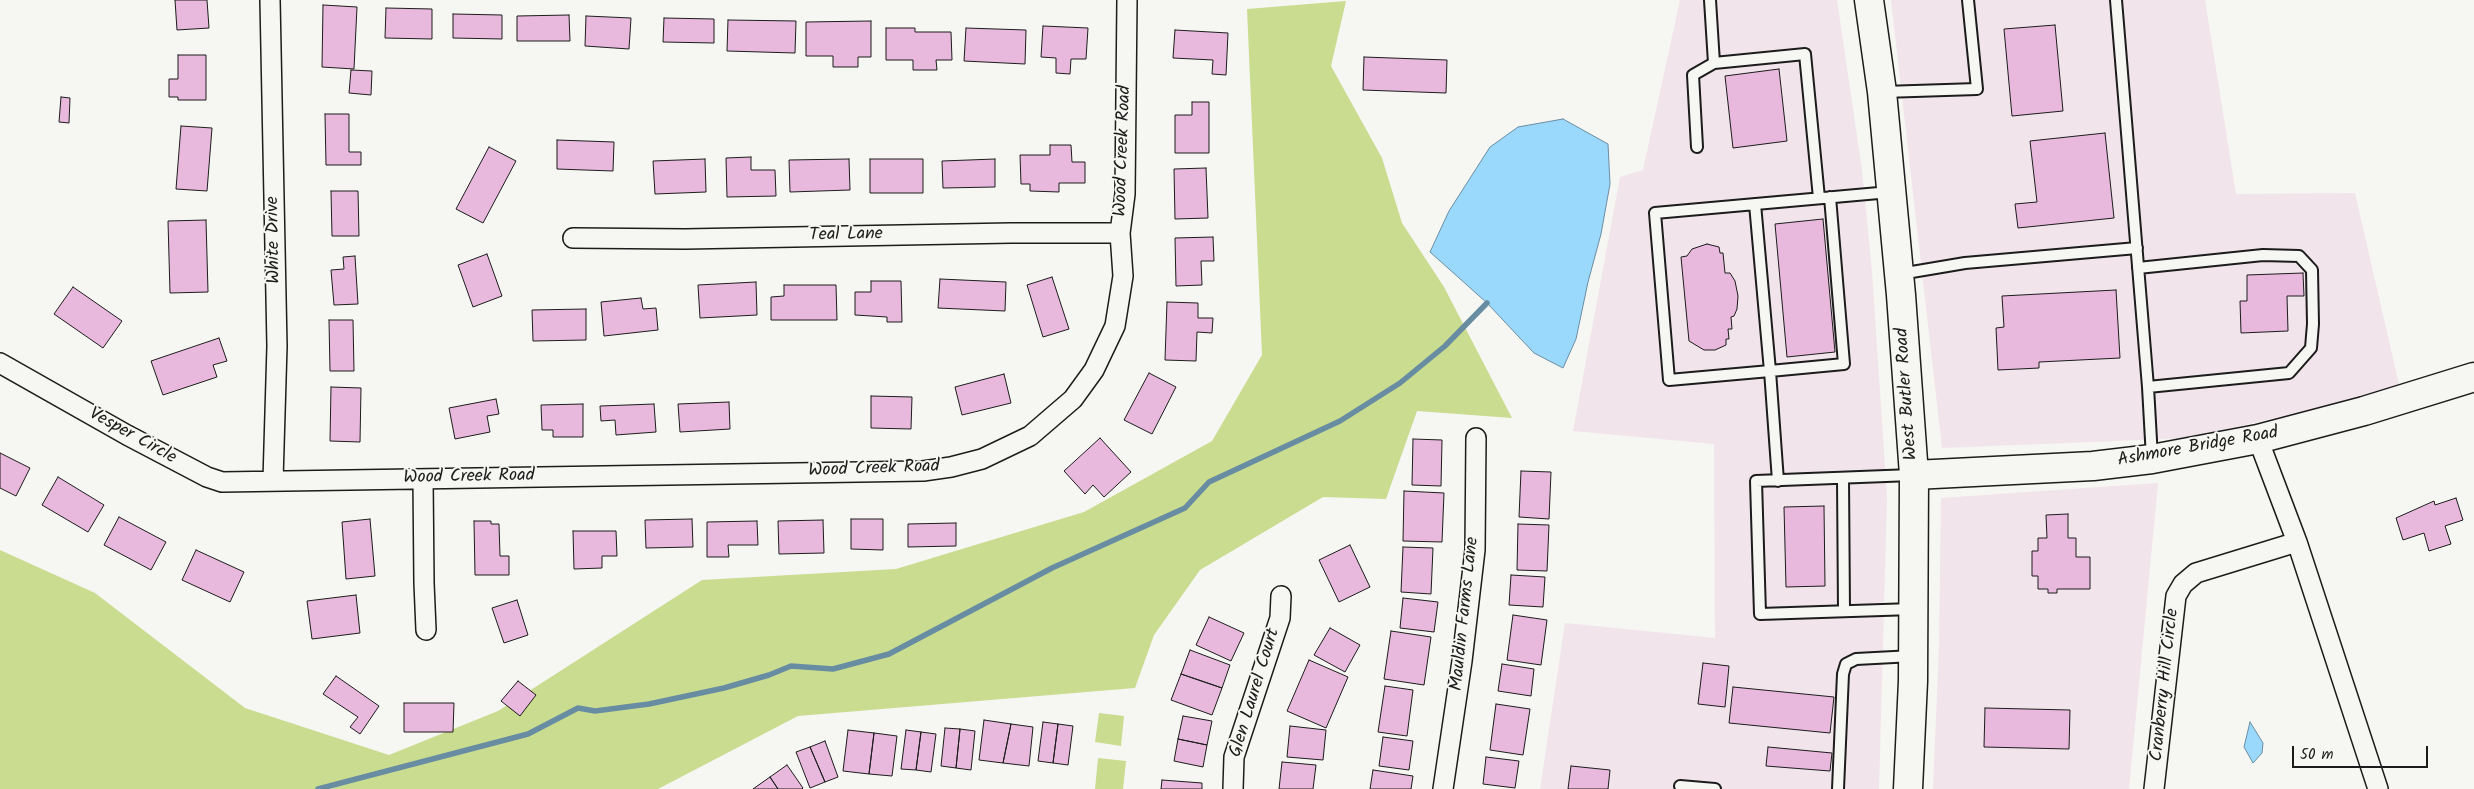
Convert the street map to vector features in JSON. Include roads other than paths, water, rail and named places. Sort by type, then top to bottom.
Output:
[{"type":"main road","name":"West Butler Road","points":[[1869,0],[1882,92],[1899,274],[1914,475],[1914,656],[1908,789]]},
{"type":"main road","name":"Ashmore Bridge Road","points":[[1914,475],[2093,466],[2152,459],[2258,439],[2364,411],[2474,377]]},
{"type":"street","name":"White Drive","points":[[270,0],[277,346],[273,480]]},
{"type":"street","name":"Wood Creek Road","points":[[273,480],[923,470],[951,468],[982,459],[1014,445],[1045,424],[1073,399],[1094,370],[1109,342],[1118,311],[1123,276],[1120,233],[1125,194],[1127,0]]},
{"type":"street","name":"Teal Lane","points":[[573,238],[685,239],[1120,233]]},
{"type":"street","name":"Vesper Circle","points":[[0,364],[207,478],[222,482],[273,480]]},
{"type":"street","name":"Mauldin Farms Lane","points":[[1443,789],[1462,661],[1475,550],[1476,438]]},
{"type":"street","points":[[2258,439],[2296,542],[2378,789]]},
{"type":"street","points":[[423,479],[426,630]]},
{"type":"street","name":"Cranberry Hill Circle","points":[[2154,789],[2176,596],[2183,584],[2196,573],[2296,542]]},
{"type":"street","name":"Glen Laurel Court","points":[[1233,789],[1234,757],[1280,618],[1281,596]]},
{"type":"lane","points":[[1710,0],[1714,63]]},
{"type":"lane","points":[[1882,92],[1976,89],[1968,0]]},
{"type":"lane","points":[[2116,0],[2148,387],[2152,459]]},
{"type":"lane","points":[[1697,147],[1693,75],[1714,63],[1805,54],[1825,198],[1844,364],[1669,380],[1655,213],[1825,198],[1890,192]]},
{"type":"lane","points":[[1755,204],[1778,480]]},
{"type":"lane","points":[[1899,274],[1965,263],[2137,248]]},
{"type":"lane","points":[[2138,268],[2263,255],[2299,256],[2312,270],[2314,324],[2311,348],[2289,373],[2148,387]]},
{"type":"lane","points":[[1914,475],[1756,481],[1760,614],[1914,609]]},
{"type":"lane","points":[[1843,478],[1844,611]]},
{"type":"lane","points":[[1838,789],[1843,674],[1846,664],[1856,659],[1914,656]]},
{"type":"lane","points":[[1680,786],[1715,789]]},
{"type":"water","points":[[1563,119],[1608,144],[1610,184],[1601,234],[1588,282],[1576,339],[1563,368],[1534,353],[1487,303],[1430,252],[1449,211],[1490,147],[1518,127]]},
{"type":"water","points":[[2250,722],[2263,743],[2262,753],[2253,763],[2244,747]]},
{"type":"waterway","points":[[318,789],[528,734],[578,708],[595,711],[649,704],[724,688],[769,675],[791,666],[833,669],[889,654],[1052,568],[1185,508],[1209,482],[1340,421],[1400,383],[1445,346],[1487,303]]}]
